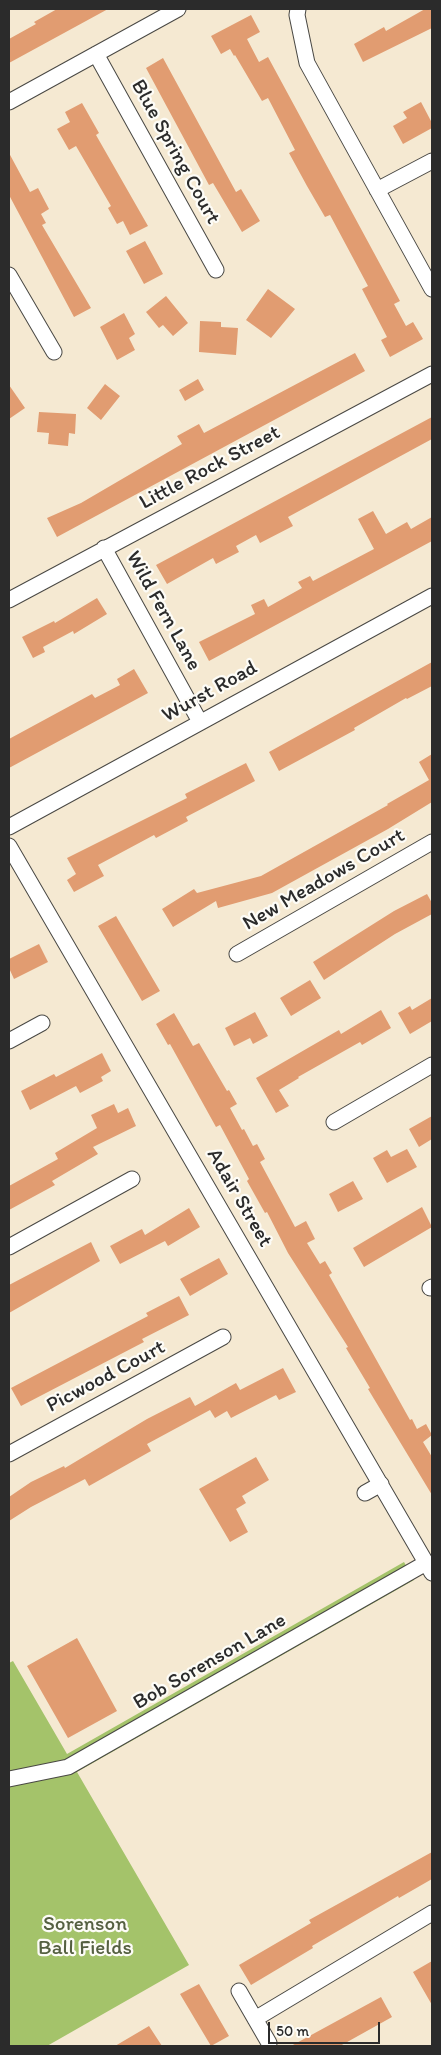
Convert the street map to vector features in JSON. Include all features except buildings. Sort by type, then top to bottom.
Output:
[{"type":"street","points":[[9,102],[178,9]]},
{"type":"street","points":[[298,9],[297,15],[306,63],[432,289]]},
{"type":"street","name":"Blue Spring Court","points":[[96,54],[216,270]]},
{"type":"street","points":[[377,190],[432,161]]},
{"type":"street","points":[[9,275],[54,352]]},
{"type":"street","name":"Little Rock Street","points":[[9,600],[432,374]]},
{"type":"street","name":"Wild Fern Lane","points":[[104,548],[200,722]]},
{"type":"street","name":"Wurst Road","points":[[9,827],[432,596]]},
{"type":"street","name":"New Meadows Court","points":[[237,954],[432,842]]},
{"type":"street","name":"Adair Street","points":[[9,846],[429,1568]]},
{"type":"street","points":[[9,1041],[42,1023]]},
{"type":"street","points":[[334,1122],[432,1065]]},
{"type":"street","points":[[9,1247],[132,1179]]},
{"type":"street","name":"Picwood Court","points":[[9,1454],[223,1337]]},
{"type":"street","points":[[365,1493],[381,1484]]},
{"type":"street","name":"Bob Sorenson Lane","points":[[9,1779],[68,1767],[429,1568]]},
{"type":"street","points":[[255,2018],[432,1913]]},
{"type":"street","points":[[239,1991],[269,2043]]},
{"type":"green space","name":"Sorenson Ball Fields","points":[[404,1562],[414,1580],[77,1772],[189,1965],[47,2046],[9,2046],[9,1663],[13,1661],[67,1754]]}]
